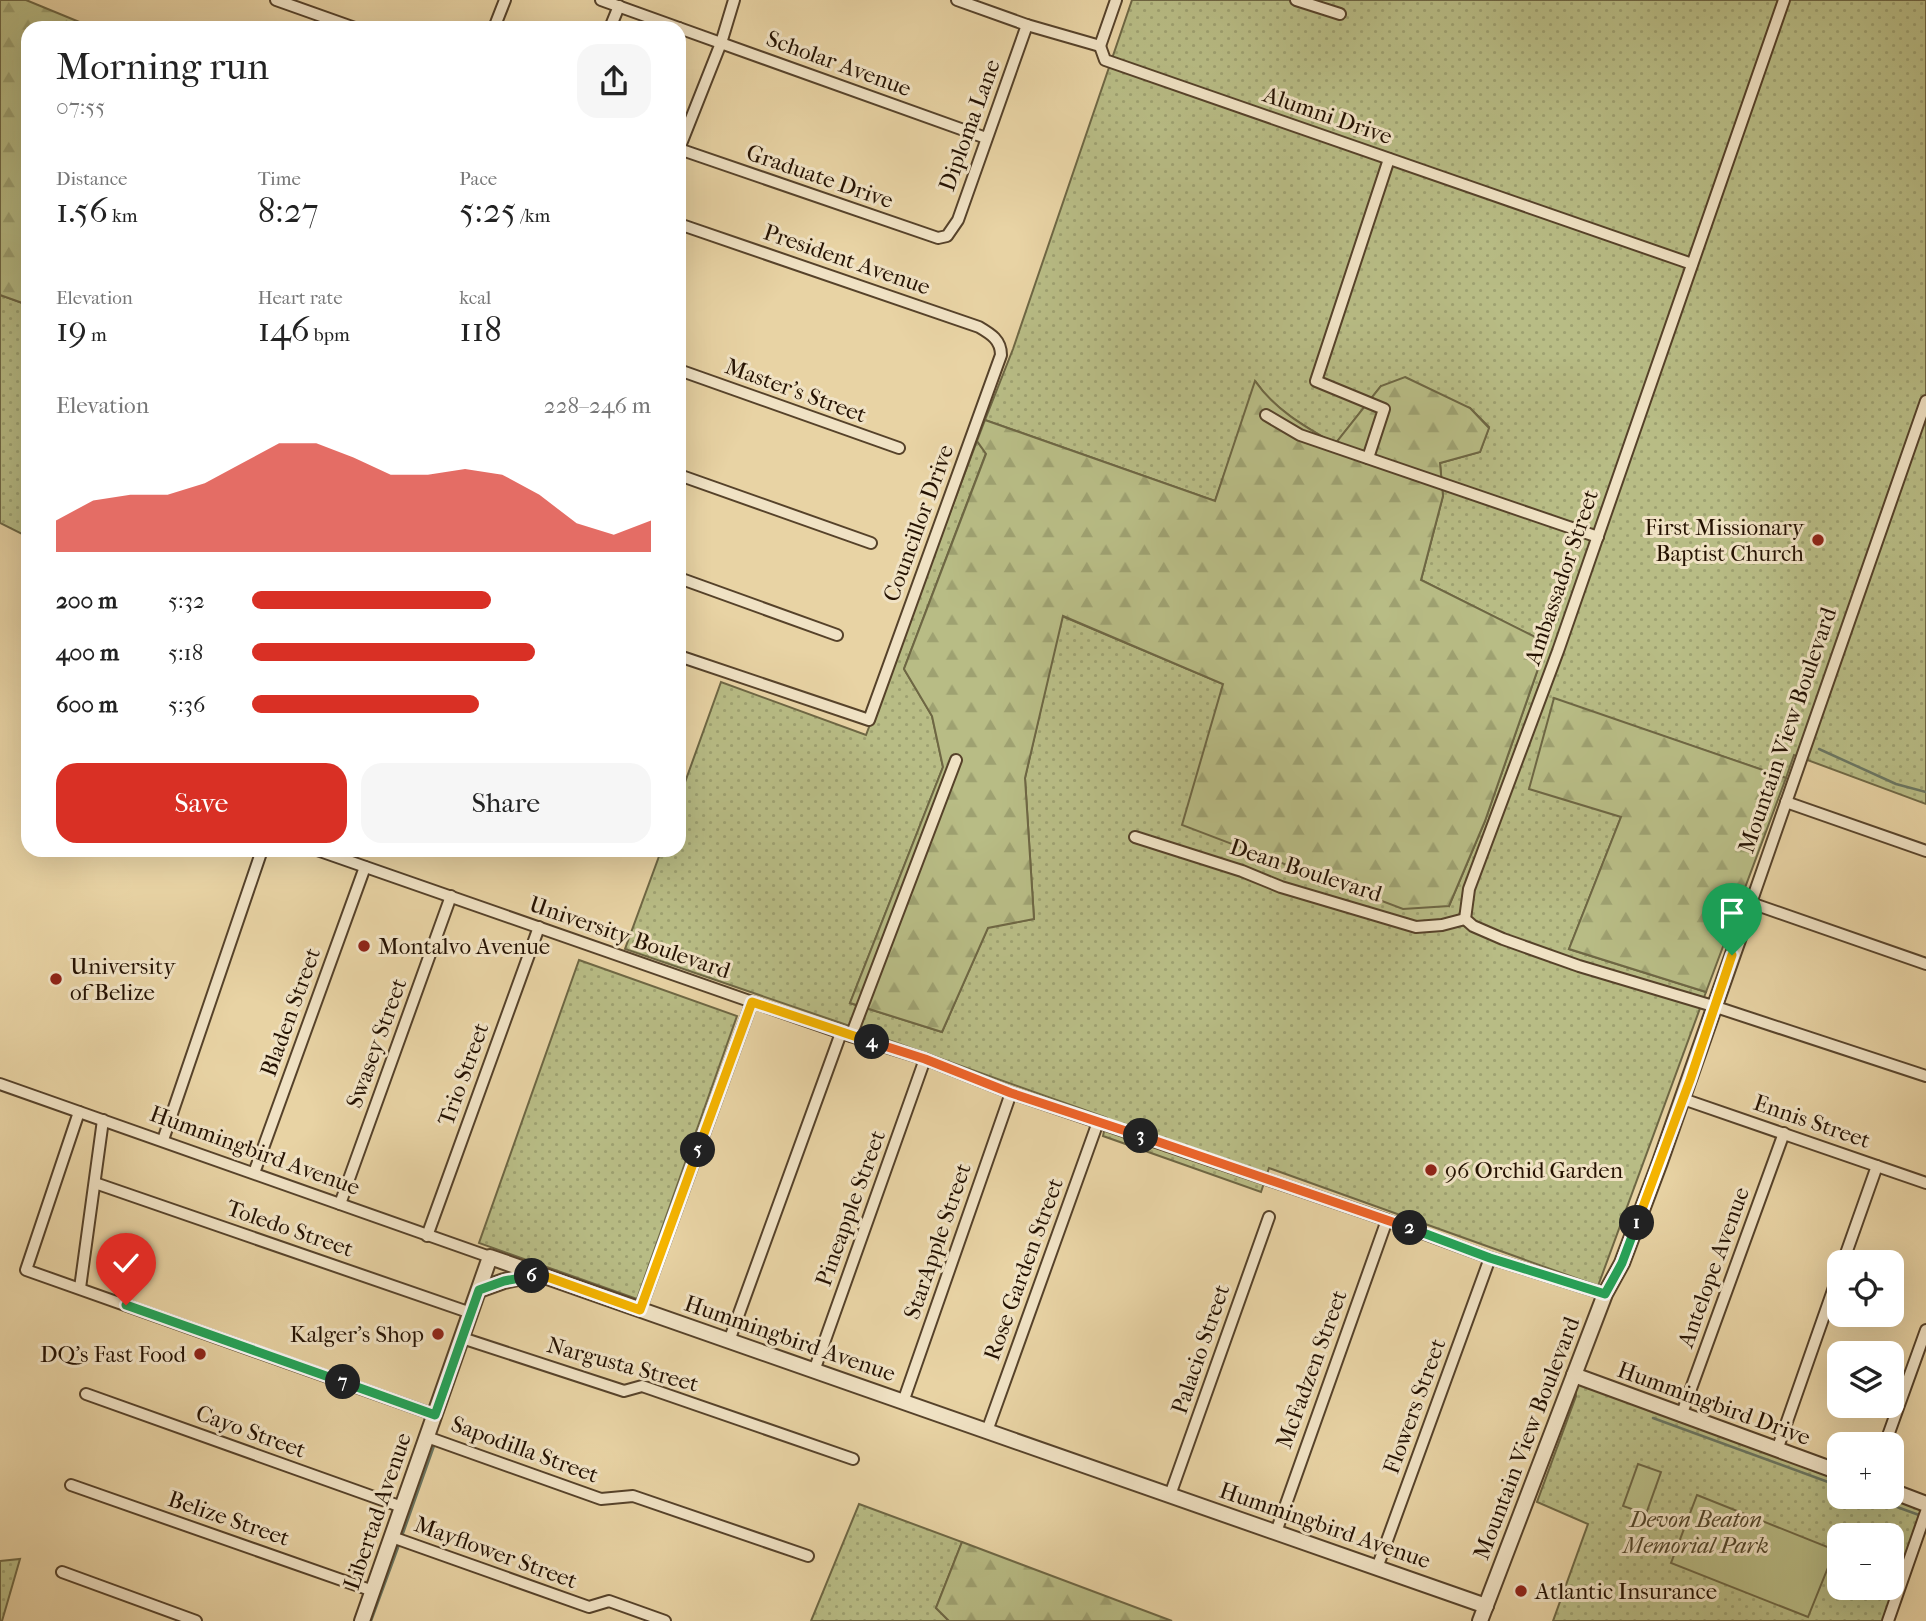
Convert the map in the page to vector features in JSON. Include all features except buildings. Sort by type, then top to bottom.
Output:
[{"type":"street","points":[[276,0],[335,21]]},
{"type":"street","points":[[497,21],[505,0]]},
{"type":"street","name":"Scholar Avenue","points":[[601,0],[660,21]]},
{"type":"street","points":[[686,131],[721,43],[734,0]]},
{"type":"street","name":"Alumni Drive","points":[[957,0],[1027,25],[1100,46],[1105,60],[1692,264]]},
{"type":"street","points":[[1100,46],[1116,0]]},
{"type":"street","points":[[1297,0],[1340,14]]},
{"type":"street","name":"Ambassador Street","points":[[1465,919],[1469,889],[1598,537],[1784,0]]},
{"type":"street","points":[[613,21],[619,6]]},
{"type":"street","name":"Diploma Lane","points":[[947,236],[958,220],[1027,25]]},
{"type":"street","name":"Scholar Avenue","points":[[686,30],[986,138]]},
{"type":"street","name":"Graduate Drive","points":[[686,151],[927,236],[947,236]]},
{"type":"street","points":[[1367,458],[1384,409],[1316,381],[1389,159]]},
{"type":"street","name":"President Avenue","points":[[686,226],[979,327],[998,341]]},
{"type":"street","name":"Councillor Drive","points":[[686,658],[869,719],[1001,355],[998,341]]},
{"type":"street","name":"Master's Street","points":[[686,372],[899,448]]},
{"type":"street","name":"Mountain View Boulevard","points":[[1480,1621],[1605,1294],[1622,1263],[1683,1098],[1926,401]]},
{"type":"street","points":[[1266,415],[1300,435],[1598,537]]},
{"type":"street","points":[[1913,438],[1926,442]]},
{"type":"street","points":[[686,477],[870,543]]},
{"type":"street","points":[[686,581],[837,635]]},
{"type":"street","points":[[729,1341],[846,1034],[956,760]]},
{"type":"street","points":[[1786,802],[1926,851]]},
{"type":"street","name":"Dean Boulevard","points":[[1135,837],[1280,887],[1416,927],[1442,925],[1465,919]]},
{"type":"street","points":[[163,1140],[260,857]]},
{"type":"street","name":"University Boulevard","points":[[338,857],[752,1002],[925,1059],[1011,1093],[1387,1220],[1490,1258],[1605,1294]]},
{"type":"street","name":"Bladen Street","points":[[254,1173],[365,867]]},
{"type":"street","name":"Swasey Street","points":[[340,1205],[450,896]]},
{"type":"street","points":[[1751,903],[1926,964]]},
{"type":"street","points":[[1465,919],[1473,926],[1579,965],[1926,1076]]},
{"type":"street","name":"Trio Street","points":[[427,1236],[539,927]]},
{"type":"street","points":[[640,1310],[752,1002]]},
{"type":"street","name":"Pineapple Street","points":[[814,1371],[925,1059]]},
{"type":"street","name":"Hummingbird Avenue","points":[[0,1084],[1486,1606]]},
{"type":"street","name":"StarApple Street","points":[[903,1402],[1011,1093]]},
{"type":"street","name":"Ennis Street","points":[[1683,1098],[1926,1183]]},
{"type":"street","points":[[79,1112],[26,1270],[435,1415]]},
{"type":"street","points":[[80,1288],[103,1120]]},
{"type":"street","name":"Rose Garden Street","points":[[987,1431],[1098,1122]]},
{"type":"street","name":"Antelope Avenue","points":[[1681,1416],[1784,1133]]},
{"type":"street","points":[[1847,1250],[1877,1166]]},
{"type":"street","name":"Toledo Street","points":[[95,1184],[471,1312]]},
{"type":"street","name":"Palacio Street","points":[[1170,1495],[1269,1217]]},
{"type":"street","name":"McFadzen Street","points":[[1276,1532],[1387,1220]]},
{"type":"street","name":"Libertad Avenue","points":[[362,1621],[490,1257]]},
{"type":"street","name":"Flowers Street","points":[[1377,1568],[1490,1258]]},
{"type":"street","points":[[479,1290],[504,1281],[539,1274]]},
{"type":"street","points":[[1777,1450],[1827,1307]]},
{"type":"street","points":[[1889,1432],[1926,1330]]},
{"type":"street","name":"Nargusta Street","points":[[462,1338],[624,1391],[642,1386],[853,1459]]},
{"type":"street","name":"Hummingbird Drive","points":[[1574,1375],[1827,1468]]},
{"type":"street","name":"Cayo Street","points":[[86,1394],[402,1507]]},
{"type":"street","name":"Sapodilla Street","points":[[427,1437],[601,1499],[633,1496],[808,1556]]},
{"type":"street","name":"Belize Street","points":[[71,1485],[373,1591]]},
{"type":"street","points":[[1904,1496],[1926,1504]]},
{"type":"street","points":[[1888,1621],[1926,1512]]},
{"type":"street","name":"Mayflower Street","points":[[392,1537],[589,1607],[609,1601],[665,1621]]},
{"type":"street","points":[[62,1572],[196,1621]]},
{"type":"green space","points":[[0,0],[26,0],[77,21],[21,21],[21,302],[0,295]]},
{"type":"green space","points":[[1132,0],[1926,0],[1926,804],[1794,755],[1786,778],[1554,699],[1621,817],[1569,949],[1706,992],[1598,1286],[1269,1168],[1261,1192],[1103,1136],[1107,1118],[625,949],[659,857],[686,857],[686,780],[721,682],[866,735],[977,441],[986,453],[904,669],[932,716],[943,767],[850,1003],[942,1032],[988,927],[1034,919],[1025,778],[1062,616],[1223,684],[1449,906],[1485,821],[1547,643],[1421,580],[1443,496],[1440,463],[1480,452],[1489,427],[1470,408],[1381,386],[1335,444],[1282,409],[1256,382],[1215,501],[985,420],[1013,349]]},
{"type":"green space","points":[[0,295],[21,302],[21,534],[0,523]]},
{"type":"green space","points":[[1405,377],[1470,408],[1489,428],[1480,452],[1440,463],[1443,496],[1421,580],[1547,643],[1485,821],[1449,906],[1403,909],[1182,825],[1223,684],[1063,616],[1025,778],[1034,919],[988,928],[942,1032],[850,1003],[943,767],[932,716],[904,669],[986,454],[977,441],[985,420],[1215,501],[1255,381],[1281,409],[1335,444],[1381,386]]},
{"type":"green space","points":[[1554,698],[1786,778],[1706,992],[1569,949],[1621,817],[1529,789]]},
{"type":"green space","points":[[579,960],[737,1016],[637,1299],[479,1243]]},
{"type":"green space","name":"Devon Beaton Memorial Park","points":[[1574,1375],[1827,1468],[1827,1509],[1904,1509],[1904,1499],[1926,1504],[1904,1572],[1904,1523],[1827,1523],[1827,1600],[1895,1600],[1888,1621],[1553,1621],[1588,1524],[1537,1502],[1576,1396]]},
{"type":"green space","points":[[1638,1464],[1661,1472],[1646,1514],[1623,1506]]},
{"type":"green space","points":[[1697,1495],[1827,1547],[1827,1570],[1808,1617],[1671,1563]]},
{"type":"green space","points":[[859,1504],[962,1542],[936,1608],[949,1621],[811,1621]]},
{"type":"green space","points":[[962,1542],[1172,1621],[949,1621],[936,1608]]},
{"type":"green space","points":[[20,1559],[2,1621],[0,1621],[0,1561]]},
{"type":"waterway","points":[[1819,749],[1896,784],[1926,792]]},
{"type":"waterway","points":[[1653,1418],[1827,1482]]},
{"type":"waterway","points":[[402,1536],[435,1443]]},
{"type":"waterway","points":[[1903,1509],[1919,1515]]},
{"type":"waterway","points":[[371,1621],[400,1542]]},
{"type":"place","name":"First Missionary Baptist Church","points":[[1818,540]]},
{"type":"place","name":"Montalvo Avenue","points":[[364,946]]},
{"type":"place","name":"University of Belize","points":[[56,979]]},
{"type":"place","name":"96 Orchid Garden","points":[[1431,1170]]},
{"type":"place","name":"Kalger's Shop","points":[[438,1334]]},
{"type":"place","name":"DQ's Fast Food","points":[[200,1354]]},
{"type":"place","name":"Atlantic Insurance","points":[[1521,1591]]},
{"type":"route","points":[[126,1305],[435,1415],[479,1290],[504,1281],[539,1274],[640,1310],[752,1002],[925,1059],[1011,1093],[1387,1220],[1490,1258],[1605,1294],[1622,1263],[1660,1162],[1732,955]]}]
